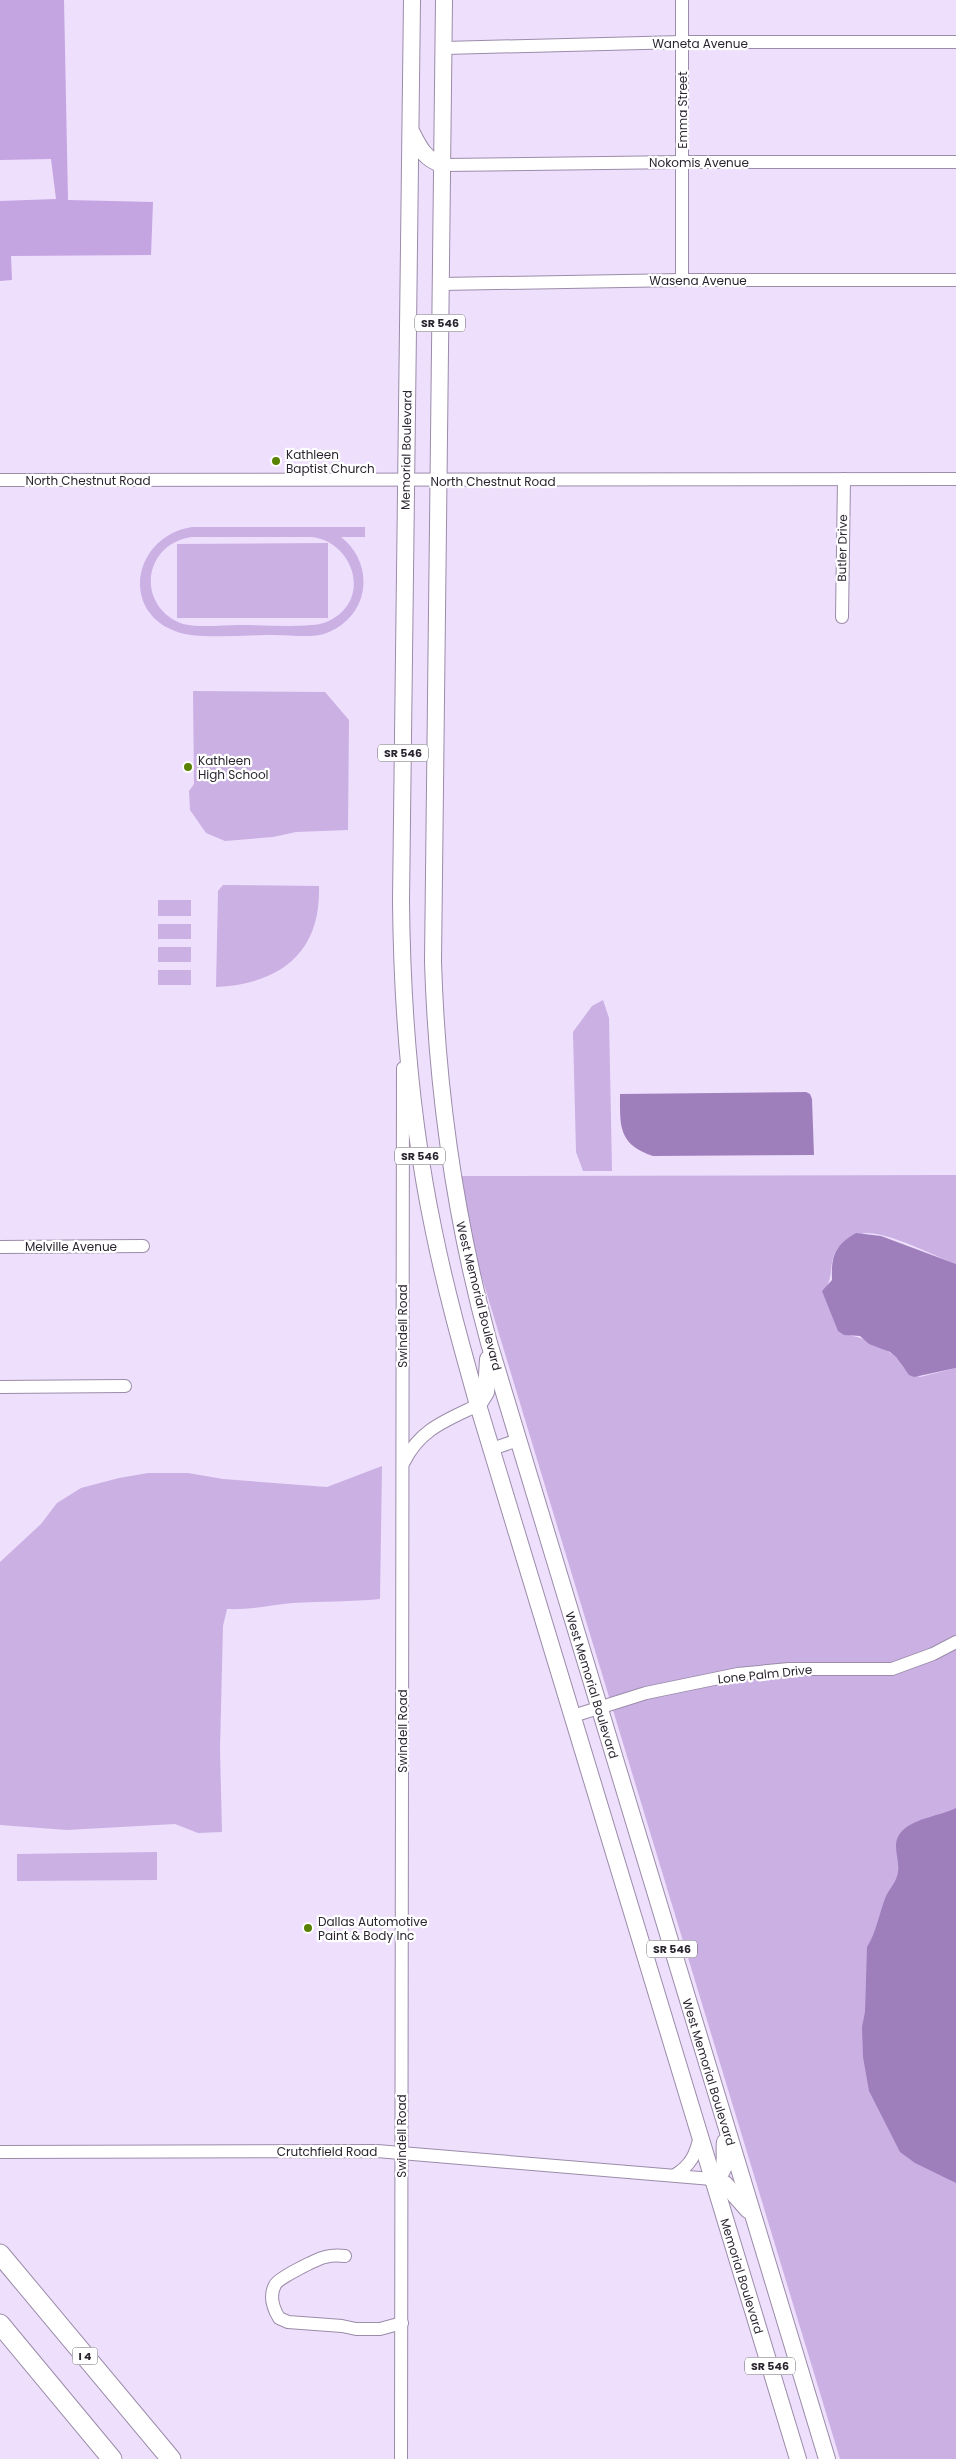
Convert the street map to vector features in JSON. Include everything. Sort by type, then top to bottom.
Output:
[{"type":"highway","name":"I 4","points":[[0,2254],[170,2459]]},
{"type":"highway","points":[[0,2324],[112,2459]]},
{"type":"main road","name":"Memorial Boulevard","points":[[404,1003],[401,901],[412,0]]},
{"type":"main road","name":"SR 546","points":[[437,481],[444,0]]},
{"type":"main road","points":[[411,131],[423,154],[431,161],[442,165]]},
{"type":"main road","name":"West Memorial Boulevard","points":[[437,481],[433,896],[436,1031],[449,1160],[470,1270],[488,1343],[827,2459]]},
{"type":"main road","name":"SR 546","points":[[404,1003],[413,1106],[432,1223],[450,1304],[478,1405],[712,2179]]},
{"type":"main road","points":[[478,1405],[486,1392],[488,1343]]},
{"type":"main road","points":[[712,2179],[719,2175],[724,2166],[726,2160],[724,2145],[728,2136]]},
{"type":"main road","name":"Memorial Boulevard","points":[[712,2179],[798,2459]]},
{"type":"main road","points":[[712,2179],[725,2184],[754,2218]]},
{"type":"street","name":"Emma Street","points":[[682,0],[682,280]]},
{"type":"street","name":"Waneta Avenue","points":[[444,48],[682,42],[956,42]]},
{"type":"street","name":"Nokomis Avenue","points":[[442,165],[682,162],[956,162]]},
{"type":"street","name":"Wasena Avenue","points":[[441,284],[682,280],[956,280]]},
{"type":"street","name":"Butler Drive","points":[[842,617],[844,479]]},
{"type":"street","name":"North Chestnut Road","points":[[0,480],[956,479]]},
{"type":"street","name":"Swindell Road","points":[[401,2459],[404,1003]]},
{"type":"street","name":"Melville Avenue","points":[[0,1247],[143,1246]]},
{"type":"street","points":[[0,1387],[125,1386]]},
{"type":"street","points":[[402,1464],[411,1447],[431,1429],[478,1405]]},
{"type":"street","points":[[402,1417],[413,1430],[431,1429]]},
{"type":"street","points":[[492,1449],[518,1440]]},
{"type":"street","name":"Lone Palm Drive","points":[[573,1716],[646,1693],[738,1674],[789,1669],[892,1669],[933,1654],[956,1642]]},
{"type":"street","points":[[675,2175],[691,2162],[700,2136]]},
{"type":"street","name":"Crutchfield Road","points":[[0,2152],[7,2154],[401,2152],[712,2179]]},
{"type":"street","points":[[345,2256],[319,2259],[277,2280],[272,2291],[273,2306],[279,2318],[288,2322],[363,2330],[380,2329],[402,2323]]},
{"type":"shaded area","points":[[0,0],[64,0],[68,200],[153,202],[151,255],[11,256],[12,280],[0,281],[0,201],[56,199],[51,159],[0,160]]},
{"type":"shaded area","points":[[192,527],[365,527],[365,537],[341,537],[348,543],[361,564],[363,589],[361,598],[351,616],[342,625],[324,634],[306,636],[212,636],[178,632],[166,627],[152,615],[143,601],[140,586],[142,570],[148,555],[159,542],[174,532]],"holes":[[[191,537],[312,537],[326,541],[338,549],[352,571],[354,584],[352,596],[345,608],[334,618],[324,623],[294,626],[204,626],[183,624],[168,616],[158,604],[152,591],[151,577],[155,564],[162,552],[175,542]]]},
{"type":"shaded area","points":[[328,543],[328,618],[177,618],[177,544]]},
{"type":"shaded area","points":[[193,691],[325,692],[349,720],[348,830],[296,832],[273,837],[225,841],[206,833],[190,810],[189,791],[194,784]]},
{"type":"shaded area","points":[[223,885],[319,886],[318,910],[313,930],[304,947],[292,961],[277,972],[259,980],[239,985],[216,987],[218,891]]},
{"type":"shaded area","points":[[158,900],[191,900],[191,916],[158,916]]},
{"type":"shaded area","points":[[158,924],[191,924],[191,939],[158,939]]},
{"type":"shaded area","points":[[158,947],[191,947],[191,962],[158,962]]},
{"type":"shaded area","points":[[158,970],[191,970],[191,985],[158,985]]},
{"type":"shaded area","points":[[603,1000],[609,1018],[612,1171],[583,1171],[576,1152],[573,1032],[592,1006]]},
{"type":"shaded area","points":[[806,1092],[810,1094],[812,1099],[814,1155],[653,1156],[633,1146],[627,1140],[621,1125],[620,1094]]},
{"type":"shaded area","points":[[956,1175],[956,1264],[889,1237],[864,1233],[844,1242],[838,1248],[833,1258],[830,1278],[826,1288],[851,1336],[855,1336],[888,1351],[896,1357],[908,1372],[920,1377],[956,1368],[956,2459],[840,2459],[476,1258],[459,1176]]},
{"type":"shaded area","points":[[856,1233],[881,1236],[956,1264],[956,1368],[914,1377],[909,1375],[890,1352],[869,1344],[860,1336],[844,1335],[838,1331],[822,1291],[832,1280],[832,1264],[836,1252],[843,1242]]},
{"type":"shaded area","points":[[382,1466],[380,1599],[293,1603],[227,1609],[223,1626],[220,1749],[222,1832],[198,1833],[175,1824],[67,1830],[0,1825],[0,1562],[41,1524],[57,1503],[81,1488],[148,1473],[188,1473],[223,1479],[327,1487]]},
{"type":"shaded area","points":[[956,1808],[956,2183],[915,2163],[900,2152],[869,2091],[863,2057],[862,2027],[865,2012],[867,1947],[886,1896],[897,1875],[896,1846],[898,1836],[914,1823]]},
{"type":"shaded area","points":[[157,1852],[157,1880],[17,1881],[17,1854]]},
{"type":"place","name":"Kathleen Baptist Church","points":[[276,461]]},
{"type":"place","name":"Kathleen High School","points":[[188,767]]},
{"type":"place","name":"Dallas Automotive Paint & Body Inc","points":[[308,1928]]}]
